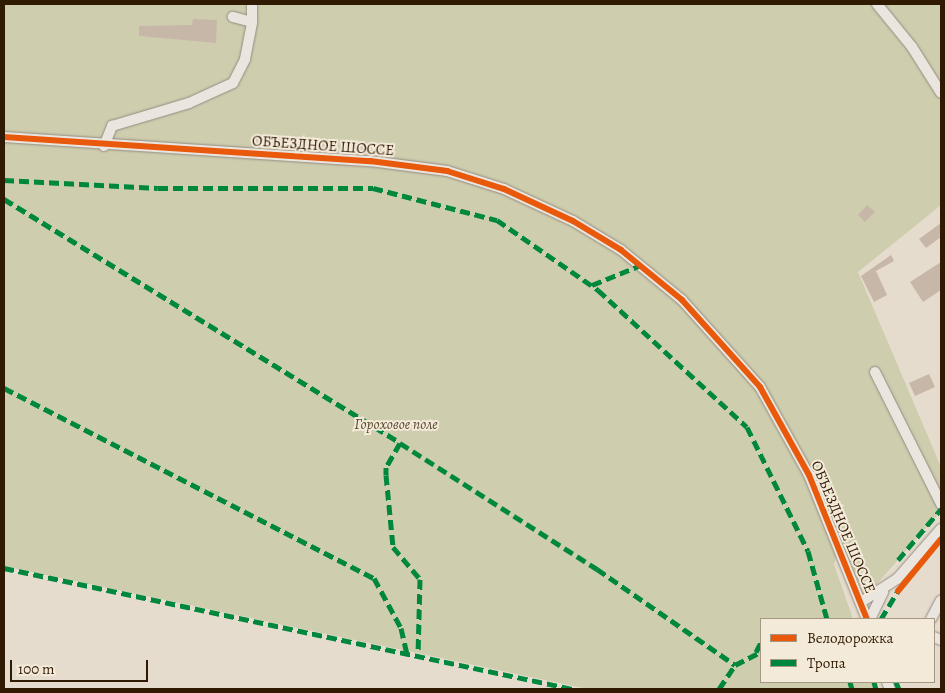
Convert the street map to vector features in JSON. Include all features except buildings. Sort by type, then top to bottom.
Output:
[{"type":"street","points":[[104,146],[112,126],[189,103],[233,82],[246,59],[252,22],[252,4]]},
{"type":"street","points":[[877,4],[912,47],[941,93]]},
{"type":"street","points":[[233,17],[252,22]]},
{"type":"street","name":"ОБЪЕЗДНОЕ ШОССЕ","points":[[4,137],[104,146],[370,161],[447,171],[504,188],[596,235],[682,300],[760,388],[809,476],[868,618]]},
{"type":"street","points":[[875,372],[941,504]]},
{"type":"street","points":[[869,618],[886,588],[941,528]]},
{"type":"street","points":[[861,602],[886,588]]},
{"type":"street","points":[[931,618],[941,600]]},
{"type":"green space","name":"Гороховое поле","points":[[4,4],[941,4],[941,205],[858,272],[941,467],[941,511],[861,602],[839,548],[834,564],[853,618],[760,618],[760,683],[875,683],[877,689],[588,689],[4,566]]},
{"type":"marked path","points":[[4,180],[158,188],[373,188],[497,220],[598,290],[747,427],[808,551],[827,618]]},
{"type":"marked path","points":[[4,199],[400,443],[386,467],[386,475],[393,547],[420,579],[418,655]]},
{"type":"marked path","points":[[592,285],[641,265]]},
{"type":"marked path","points":[[4,388],[374,578],[401,628],[407,653]]},
{"type":"marked path","points":[[400,443],[597,569],[735,665]]},
{"type":"marked path","points":[[898,560],[941,509]]},
{"type":"marked path","points":[[4,568],[573,689]]},
{"type":"marked path","points":[[882,618],[898,591]]},
{"type":"marked path","points":[[756,652],[760,644]]},
{"type":"marked path","points":[[719,689],[735,665],[760,652]]},
{"type":"marked path","points":[[850,683],[852,689]]},
{"type":"marked path","points":[[874,683],[876,689]]},
{"type":"marked path","points":[[896,683],[899,689]]},
{"type":"cycle path","points":[[4,137],[370,161],[447,171],[504,189],[573,221],[621,250],[682,300],[760,387],[809,475],[867,618]]},
{"type":"cycle path","points":[[898,591],[941,539]]}]
